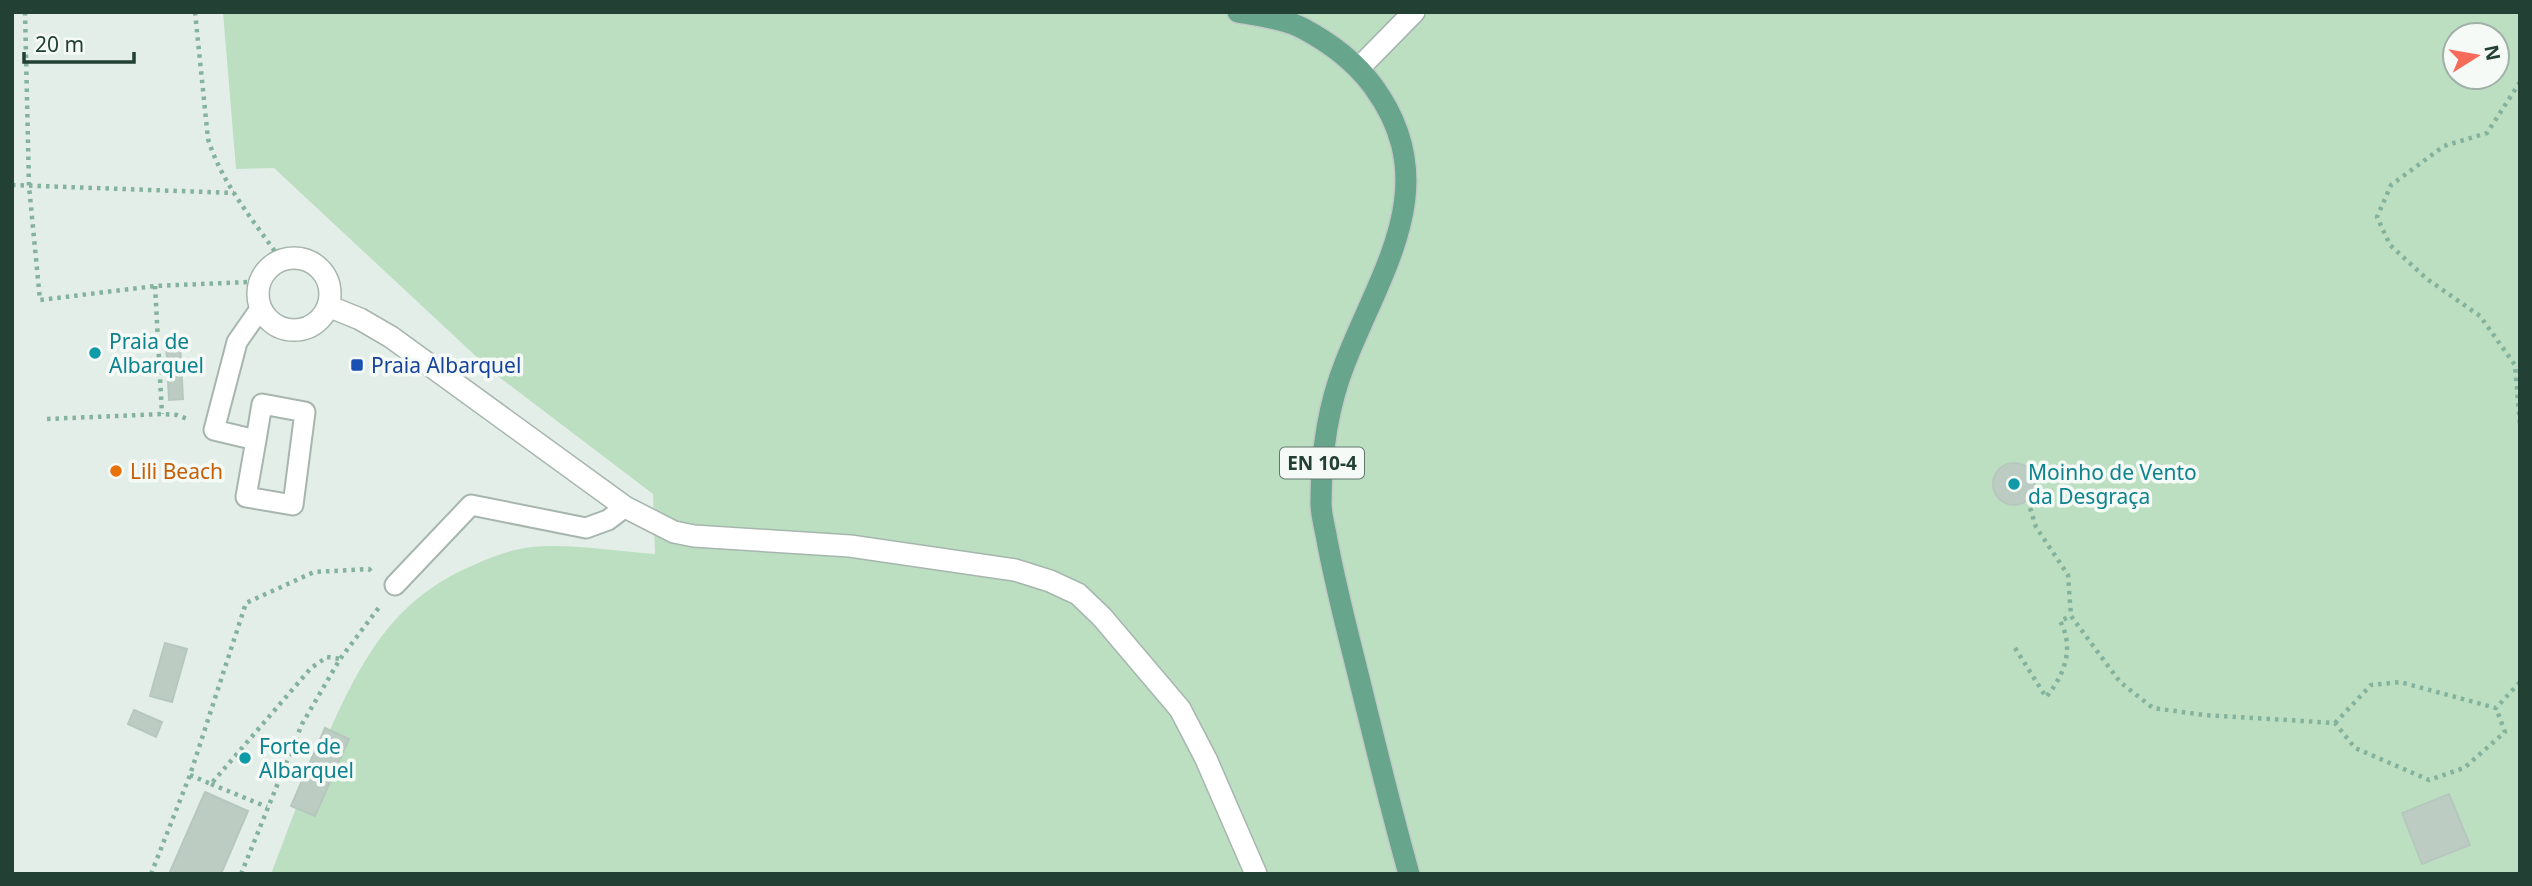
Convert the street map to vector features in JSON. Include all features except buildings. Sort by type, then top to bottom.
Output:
[{"type":"main road","name":"EN 10-4","points":[[1238,12],[1303,28],[1359,68],[1387,106],[1405,152],[1405,188],[1400,232],[1370,310],[1345,364],[1330,412],[1322,452],[1321,507],[1334,577],[1409,874]]},
{"type":"street","points":[[1359,68],[1414,12]]},
{"type":"street","points":[[297,257],[312,263],[324,274],[330,290],[328,306],[323,316],[314,324],[293,331],[268,321],[260,309],[257,296],[259,282],[268,268],[281,260],[297,257]]},
{"type":"street","points":[[328,306],[360,319],[391,337],[625,507],[674,532],[694,537],[850,546],[1001,568],[1050,580],[1077,594],[1102,617],[1180,709],[1196,736],[1256,874]]},
{"type":"lane","points":[[256,440],[214,430],[237,342],[260,309]]},
{"type":"lane","points":[[262,404],[305,412],[293,505],[246,497],[256,440],[262,404]]},
{"type":"lane","points":[[392,589],[471,505],[586,528],[608,520],[625,507]]},
{"type":"path","points":[[25,12],[29,186],[40,300],[155,286],[259,282]]},
{"type":"path","points":[[195,12],[208,139],[222,174],[281,260]]},
{"type":"path","points":[[2520,82],[2487,133],[2444,146],[2391,185],[2377,217],[2390,245],[2427,279],[2480,316],[2515,365],[2520,425]]},
{"type":"path","points":[[12,186],[235,193]]},
{"type":"path","points":[[155,286],[162,414]]},
{"type":"path","points":[[47,419],[162,414],[177,415],[214,430]]},
{"type":"path","points":[[2030,508],[2036,527],[2068,575],[2071,615],[2120,682],[2153,708],[2204,715],[2335,723],[2355,748],[2428,780],[2463,768],[2505,732],[2496,708]]},
{"type":"path","points":[[151,874],[190,775],[246,603],[314,572],[369,569],[392,589],[340,659],[302,724],[241,874]]},
{"type":"path","points":[[2015,648],[2046,697],[2058,683],[2066,665],[2067,645],[2060,621],[2071,615]]},
{"type":"path","points":[[211,784],[311,668],[327,657],[340,659]]},
{"type":"path","points":[[2335,723],[2371,685],[2400,682],[2496,708]]},
{"type":"path","points":[[2496,708],[2520,682]]},
{"type":"path","points":[[190,775],[267,807]]},
{"type":"green space","points":[[223,12],[2520,12],[2520,874],[271,874],[296,808],[315,816],[348,739],[330,730],[356,677],[386,631],[424,593],[476,564],[518,549],[562,546],[655,554],[653,494],[495,374],[274,168],[236,169]]},
{"type":"place","name":"Praia de Albarquel","points":[[95,353]]},
{"type":"place","name":"Praia Albarquel","points":[[357,365]]},
{"type":"place","name":"Lili Beach","points":[[116,471]]},
{"type":"place","name":"Moinho de Vento da Desgraça","points":[[2014,484]]},
{"type":"place","name":"Forte de Albarquel","points":[[245,758]]}]
